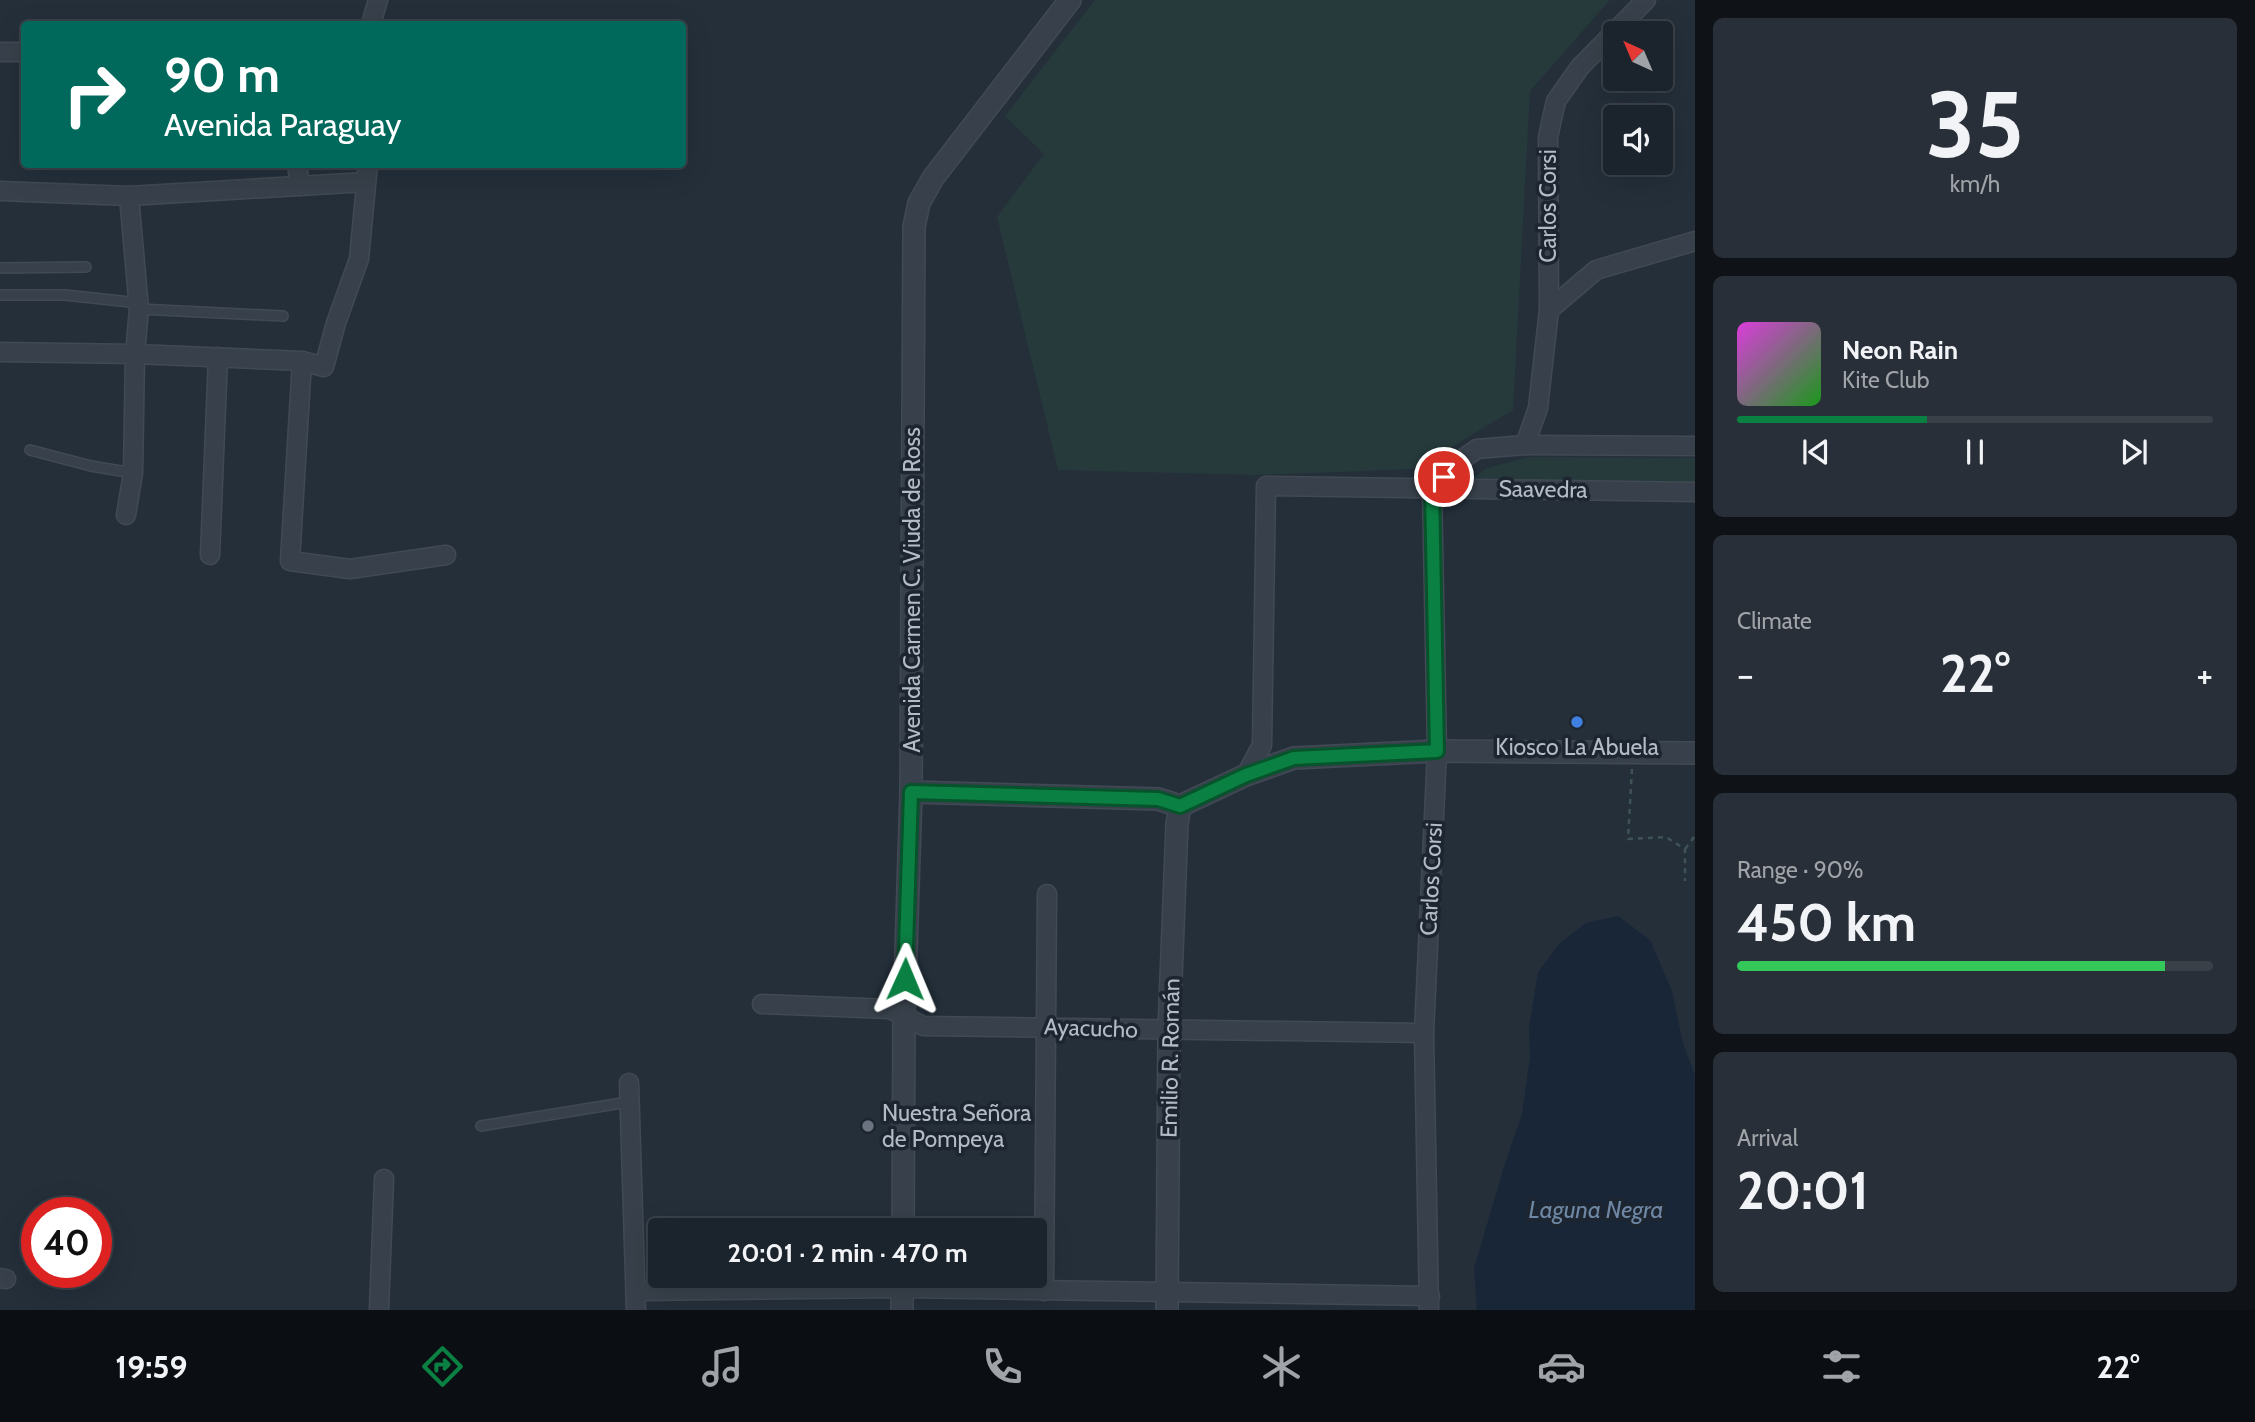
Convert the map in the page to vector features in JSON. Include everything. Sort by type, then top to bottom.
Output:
[{"type":"street","points":[[372,21],[377,0]]},
{"type":"street","name":"Avenida Carmen C. Viuda de Ross","points":[[903,1218],[904,1016],[911,792],[914,227],[919,203],[933,178],[1070,0]]},
{"type":"street","name":"Carlos Corsi","points":[[1525,445],[1538,408],[1549,310],[1548,137],[1556,102],[1580,67],[1646,0]]},
{"type":"street","points":[[0,52],[21,52]]},
{"type":"street","points":[[298,168],[300,186]]},
{"type":"street","points":[[0,191],[129,196],[300,186],[367,173],[359,259],[336,323],[324,367],[302,360],[0,352]]},
{"type":"street","points":[[126,515],[133,473],[135,354],[139,309],[129,196]]},
{"type":"street","points":[[1549,310],[1595,270],[1695,241]]},
{"type":"street","points":[[210,555],[218,357]]},
{"type":"street","points":[[302,360],[290,561],[350,569],[446,555]]},
{"type":"street","name":"Saavedra","points":[[1432,488],[1461,460],[1477,449],[1525,445],[1695,446]]},
{"type":"street","name":"Saavedra","points":[[1246,775],[1262,745],[1266,486],[1695,492]]},
{"type":"street","name":"Carlos Corsi","points":[[1429,1303],[1424,1033],[1437,751],[1432,488]]},
{"type":"street","points":[[911,792],[1158,799],[1180,806],[1246,775],[1294,758],[1437,751],[1695,753]]},
{"type":"street","name":"Emilio R. Román","points":[[1167,1301],[1170,1030],[1177,824],[1180,806]]},
{"type":"street","points":[[1044,1291],[1047,894]]},
{"type":"street","name":"Ayacucho","points":[[762,1004],[890,1009],[923,1026],[1424,1033]]},
{"type":"street","points":[[629,1083],[636,1310]]},
{"type":"street","points":[[379,1310],[384,1179]]},
{"type":"street","points":[[637,1291],[725,1288]]},
{"type":"street","points":[[902,1288],[902,1310]]},
{"type":"street","points":[[997,1288],[1167,1301],[1429,1303]]},
{"type":"lane","points":[[0,268],[86,267]]},
{"type":"lane","points":[[0,295],[65,295],[130,302],[139,309],[283,316]]},
{"type":"lane","points":[[30,450],[91,466],[133,473]]},
{"type":"lane","points":[[481,1126],[628,1102]]},
{"type":"path","points":[[1633,752],[1628,839],[1666,837],[1685,849]]},
{"type":"path","points":[[1685,881],[1685,849],[1695,836]]},
{"type":"green space","points":[[1095,0],[1610,0],[1530,91],[1513,410],[1415,469],[1254,475],[1058,470],[997,217],[1044,154],[1005,116]]},
{"type":"green space","points":[[1530,457],[1695,458],[1695,483],[1468,481],[1487,468]]},
{"type":"water","name":"Laguna Negra","points":[[1618,916],[1650,940],[1672,991],[1683,1044],[1695,1075],[1695,1310],[1477,1310],[1474,1268],[1522,1114],[1530,1057],[1529,1028],[1538,972],[1559,944],[1586,923]]},
{"type":"place","name":"Kiosco La Abuela","points":[[1577,722]]},
{"type":"place","name":"Nuestra Señora de Pompeya","points":[[868,1126]]},
{"type":"route","points":[[905,979],[911,792],[1158,799],[1180,806],[1246,775],[1294,758],[1437,751],[1432,488],[1444,477]]}]
